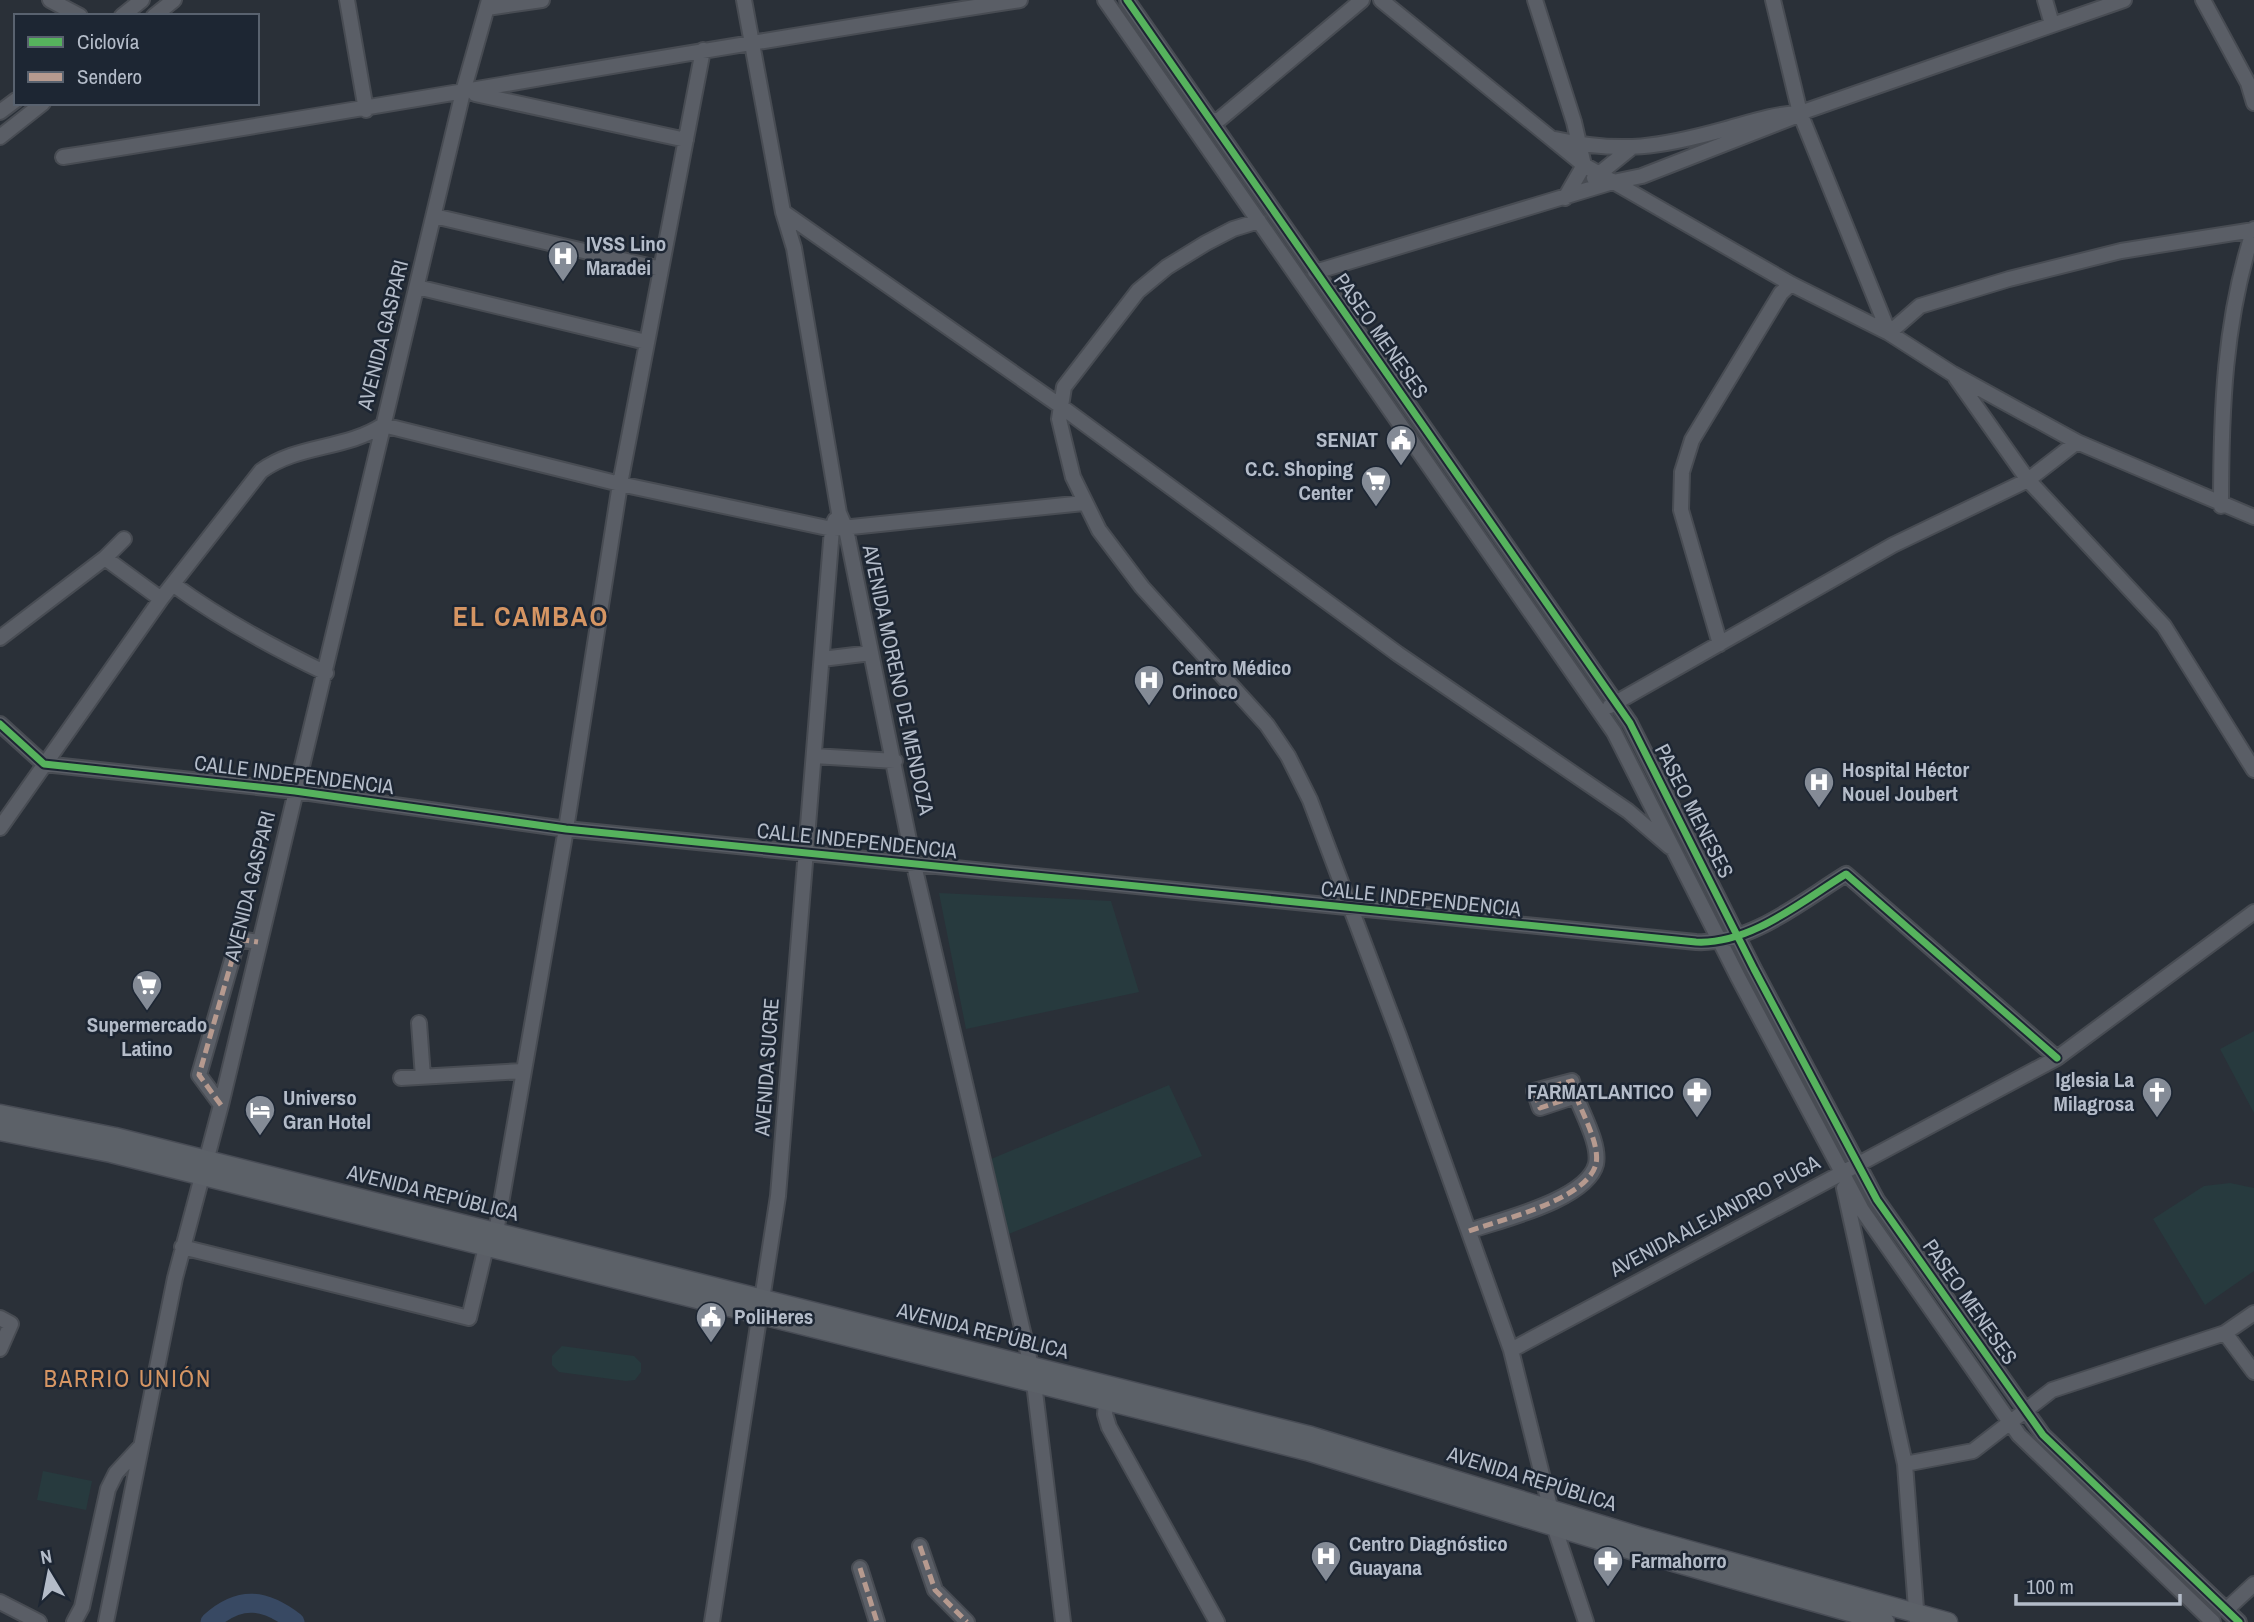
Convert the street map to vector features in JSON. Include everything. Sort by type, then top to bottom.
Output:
[{"type":"main road","name":"AVENIDA REPÚBLICA","points":[[0,1114],[115,1137],[204,1168]]},
{"type":"main road","name":"AVENIDA REPÚBLICA","points":[[0,1131],[204,1168],[1107,1393],[1311,1436],[1917,1618],[1948,1622]]},
{"type":"main road","name":"AVENIDA REPÚBLICA","points":[[1107,1393],[1885,1622]]},
{"type":"street","points":[[50,0],[76,14]]},
{"type":"street","points":[[124,14],[142,0]]},
{"type":"street","points":[[156,14],[174,0]]},
{"type":"street","points":[[347,0],[366,110]]},
{"type":"street","points":[[488,4],[542,0]]},
{"type":"street","name":"AVENIDA MORENO DE MENDOZA","points":[[744,0],[783,212],[794,248],[839,513],[839,529],[871,653],[914,865],[1033,1375],[1062,1621]]},
{"type":"street","points":[[63,157],[366,110],[752,41],[1020,0]]},
{"type":"street","name":"PASEO MENESES","points":[[1105,0],[1600,710],[1629,759],[1676,852],[1877,1200],[2025,1411],[2054,1446],[2239,1622]]},
{"type":"street","name":"PASEO MENESES","points":[[1127,0],[1616,703],[1645,750],[1728,939],[1840,1173],[1862,1210],[2010,1421],[2041,1459],[2213,1622]]},
{"type":"street","points":[[1213,121],[1220,119],[1362,0]]},
{"type":"street","points":[[1381,0],[1584,165],[1791,284],[1889,333],[1953,374],[2077,442],[2221,506],[2254,517]]},
{"type":"street","points":[[1535,0],[1581,145],[1584,165],[1565,198]]},
{"type":"street","points":[[1773,0],[1800,113],[1889,333]]},
{"type":"street","points":[[2045,0],[2052,24]]},
{"type":"street","points":[[1550,137],[1602,149],[1631,148],[1670,144],[1779,114],[1800,113],[2124,0]]},
{"type":"street","points":[[2203,0],[2248,83],[2254,103]]},
{"type":"street","name":"AVENIDA GASPARI","points":[[106,1622],[182,1247],[221,1105],[463,92],[488,4]]},
{"type":"street","points":[[182,1247],[469,1318],[491,1240],[523,1071],[566,829],[620,484],[703,50]]},
{"type":"street","points":[[463,92],[686,140]]},
{"type":"street","points":[[0,137],[40,105]]},
{"type":"street","points":[[1550,137],[1565,134],[1571,113]]},
{"type":"street","points":[[1315,272],[1613,182],[1642,176],[1792,119],[1800,113]]},
{"type":"street","points":[[0,146],[23,118]]},
{"type":"street","points":[[1565,198],[1631,148]]},
{"type":"street","points":[[1631,148],[1624,168],[1642,176]]},
{"type":"street","points":[[783,212],[1059,405],[1398,654],[1628,811],[1676,852]]},
{"type":"street","points":[[434,216],[661,269]]},
{"type":"street","points":[[1259,221],[1233,229],[1206,243],[1167,267],[1138,290],[1077,366],[1064,387],[1059,405],[1064,440],[1084,503],[1099,530],[1135,578],[1266,725],[1288,756],[1310,800],[1511,1350],[1555,1527],[1586,1622]]},
{"type":"street","points":[[1889,333],[1920,306],[2008,279],[2121,251],[2254,230],[2244,259],[2225,371],[2221,410],[2221,506]]},
{"type":"street","points":[[1720,644],[1681,510],[1682,472],[1692,440],[1782,293],[1791,284]]},
{"type":"street","points":[[417,287],[646,342]]},
{"type":"street","points":[[1953,374],[2028,480],[2164,626],[2254,770]]},
{"type":"street","points":[[0,828],[161,599],[261,471],[278,458],[357,440],[383,425],[620,484],[839,529],[1084,503]]},
{"type":"street","points":[[1600,710],[1893,545],[2028,480],[2077,442]]},
{"type":"street","name":"AVENIDA SUCRE","points":[[712,1622],[778,1196],[804,852],[822,659],[839,529]]},
{"type":"street","points":[[0,638],[105,558],[124,539]]},
{"type":"street","points":[[105,558],[161,599]]},
{"type":"street","points":[[174,585],[218,617],[326,673]]},
{"type":"street","points":[[822,659],[871,653]]},
{"type":"street","points":[[0,724],[44,764]]},
{"type":"street","points":[[814,756],[895,761]]},
{"type":"street","name":"CALLE INDEPENDENCIA","points":[[44,764],[295,792],[566,829],[1683,941],[1728,939]]},
{"type":"street","points":[[1728,939],[1846,874],[2057,1058]]},
{"type":"street","name":"AVENIDA ALEJANDRO PUGA","points":[[1511,1350],[2057,1058],[2254,912]]},
{"type":"street","points":[[221,1105],[199,1075],[238,939],[258,942]]},
{"type":"street","points":[[419,1023],[423,1077]]},
{"type":"street","points":[[401,1078],[523,1071]]},
{"type":"street","points":[[1469,1231],[1561,1198],[1591,1176],[1596,1162],[1593,1144],[1576,1096]]},
{"type":"street","points":[[1840,1173],[1905,1464],[1917,1618]]},
{"type":"street","points":[[1905,1464],[1973,1451],[2052,1390],[2225,1332],[2254,1313]]},
{"type":"street","points":[[0,1318],[11,1324],[0,1349]]},
{"type":"street","points":[[2225,1332],[2254,1373]]},
{"type":"street","points":[[1107,1393],[1105,1414],[1109,1427],[1217,1622]]},
{"type":"street","points":[[74,1622],[82,1606],[108,1489],[116,1473],[141,1446]]},
{"type":"street","points":[[920,1546],[935,1590],[967,1622]]},
{"type":"street","points":[[860,1568],[877,1622]]},
{"type":"street","points":[[2226,1610],[2254,1584]]},
{"type":"street","points":[[0,1601],[39,1622]]},
{"type":"green space","points":[[939,893],[1111,901],[1139,992],[966,1029]]},
{"type":"green space","points":[[2254,1031],[2254,1113],[2220,1049]]},
{"type":"green space","points":[[1169,1085],[1202,1156],[1001,1237],[984,1162]]},
{"type":"green space","points":[[2230,1183],[2254,1188],[2254,1271],[2205,1305],[2153,1219],[2204,1186]]},
{"type":"green space","points":[[562,1346],[634,1356],[641,1363],[641,1372],[635,1380],[626,1381],[559,1372],[552,1365],[552,1356]]},
{"type":"green space","points":[[43,1471],[92,1481],[86,1510],[37,1500]]},
{"type":"waterway","points":[[210,1622],[232,1607],[252,1603],[273,1608],[295,1622]]},
{"type":"marked path","points":[[221,1105],[199,1075],[238,939],[258,942]]},
{"type":"marked path","points":[[1572,1081],[1576,1096],[1540,1108],[1534,1091],[1572,1081]]},
{"type":"marked path","points":[[1469,1231],[1541,1207],[1577,1188],[1589,1177],[1596,1164],[1596,1148],[1576,1096]]},
{"type":"marked path","points":[[920,1546],[935,1590],[967,1622]]},
{"type":"marked path","points":[[860,1568],[877,1622]]},
{"type":"cycle path","points":[[1127,0],[1630,723],[1754,969],[1877,1200],[2043,1435],[2239,1622]]},
{"type":"cycle path","points":[[0,724],[44,764],[295,791],[566,829],[1696,942],[1716,941],[1756,929],[1846,874],[2057,1058]]},
{"type":"place","name":"IVSS Lino Maradei","points":[[563,283]]},
{"type":"place","name":"SENIAT","points":[[1401,467]]},
{"type":"place","name":"C.C. Shoping Center","points":[[1376,508]]},
{"type":"place","name":"Centro Médico Orinoco","points":[[1149,707]]},
{"type":"place","name":"Hospital Héctor Nouel Joubert","points":[[1819,809]]},
{"type":"place","name":"Supermercado Latino","points":[[147,1012]]},
{"type":"place","name":"FARMATLANTICO","points":[[1697,1119]]},
{"type":"place","name":"Iglesia La Milagrosa","points":[[2157,1119]]},
{"type":"place","name":"Universo Gran Hotel","points":[[260,1137]]},
{"type":"place","name":"PoliHeres","points":[[711,1344]]},
{"type":"place","name":"Centro Diagnóstico Guayana","points":[[1326,1583]]},
{"type":"place","name":"Farmahorro","points":[[1608,1588]]},
{"type":"district","name":"EL CAMBAO","points":[[531,616]]},
{"type":"district","name":"BARRIO UNIÓN","points":[[128,1379]]}]
